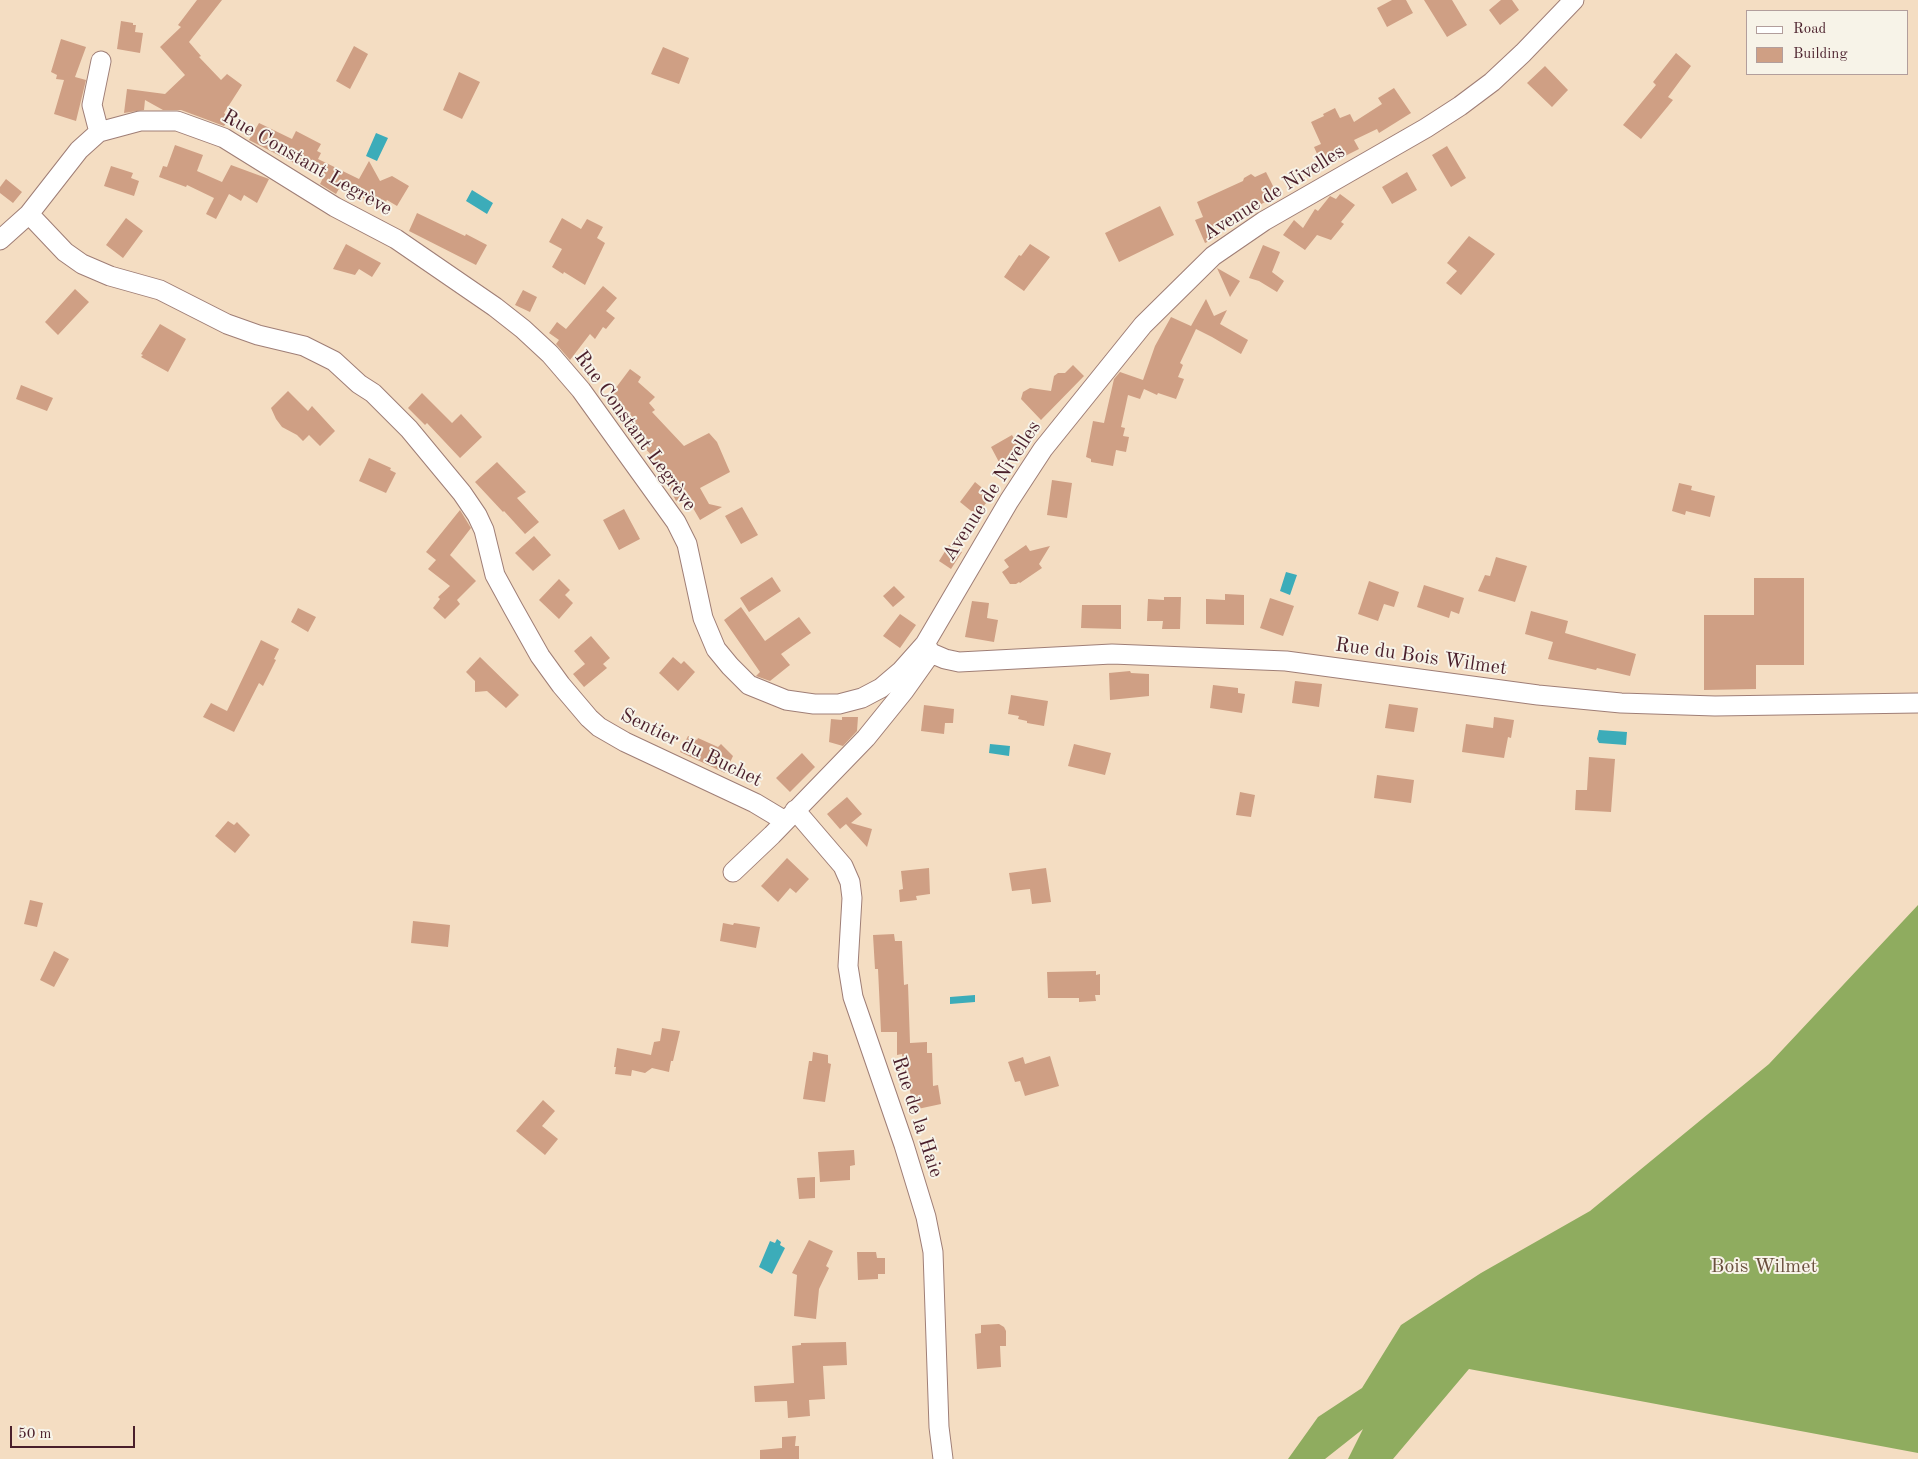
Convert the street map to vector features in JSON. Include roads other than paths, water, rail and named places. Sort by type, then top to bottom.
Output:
[{"type":"street","name":"Avenue de Nivelles","points":[[928,648],[1009,501],[1042,449],[1143,325],[1214,256],[1264,221],[1426,128],[1492,82],[1574,0]]},
{"type":"street","points":[[99,132],[92,105],[101,61]]},
{"type":"street","name":"Rue Constant Legrève","points":[[0,240],[29,214],[79,150],[99,132],[140,120],[177,121],[224,138],[335,207],[396,239],[495,307],[550,354],[582,390],[676,522],[687,544],[704,618],[716,649],[749,684],[786,700],[814,704],[839,704],[862,698],[881,688],[928,648]]},
{"type":"street","name":"Sentier du Buchet","points":[[29,214],[65,252],[88,267],[110,276],[160,290],[227,324],[258,335],[304,346],[334,361],[359,384],[373,393],[409,430],[477,514],[484,530],[495,575],[513,608],[545,664],[589,718],[599,727],[625,742],[755,803],[790,816]]},
{"type":"street","name":"Rue du Bois Wilmet","points":[[928,648],[946,659],[959,662],[1112,654],[1286,661],[1538,695],[1621,703],[1715,706],[1918,703]]},
{"type":"street","points":[[733,872],[866,738],[904,691],[928,648]]},
{"type":"street","name":"Rue de la Haie","points":[[790,816],[843,866],[850,882],[852,898],[848,966],[853,997],[904,1145],[926,1217],[933,1252],[939,1427],[943,1459]]},
{"type":"water","points":[[376,133],[388,138],[377,161],[366,156]]},
{"type":"water","points":[[472,190],[493,203],[487,214],[466,201]]},
{"type":"water","points":[[1286,572],[1297,575],[1290,595],[1280,591]]},
{"type":"water","points":[[1599,730],[1627,732],[1626,745],[1599,743],[1597,739]]},
{"type":"water","points":[[990,744],[1010,746],[1009,756],[989,753]]},
{"type":"water","points":[[975,995],[975,1002],[950,1004],[950,997]]},
{"type":"water","points":[[777,1239],[781,1242],[780,1245],[785,1248],[772,1274],[759,1267],[770,1241],[775,1243]]},
{"type":"park label","name":"Bois Wilmet","points":[[1764,1267]]}]
